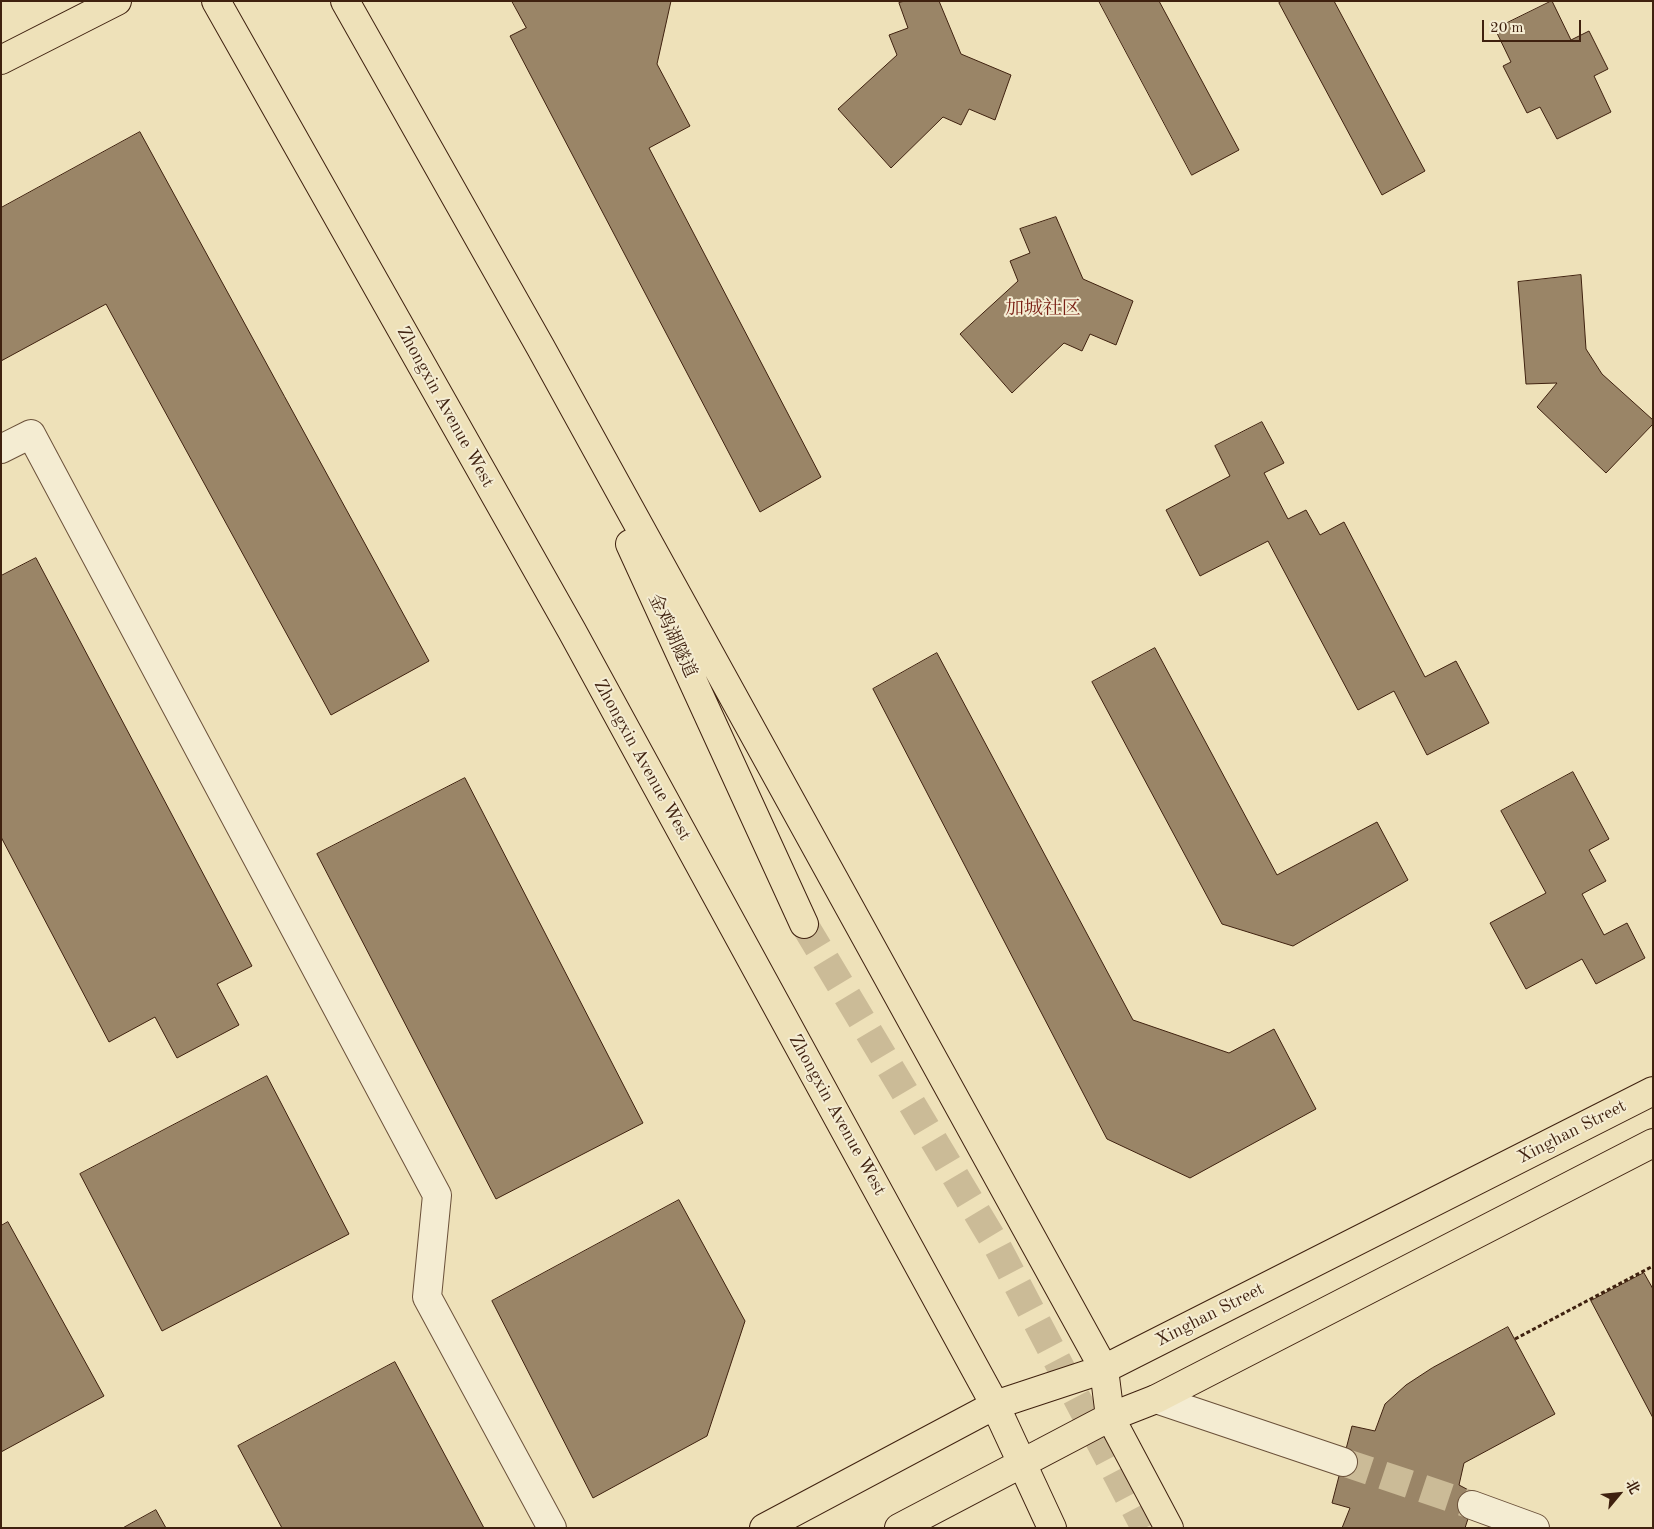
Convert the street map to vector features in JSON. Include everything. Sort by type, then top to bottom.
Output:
[{"type":"main road","points":[[1,60],[117,1]]},
{"type":"main road","name":"Zhongxin Avenue West","points":[[216,1],[572,631],[995,1405],[1052,1528]]},
{"type":"main road","points":[[345,1],[541,348],[1104,1369],[1110,1417],[1170,1528]]},
{"type":"main road","name":"金鸡湖隧道","points":[[541,348],[804,924]]},
{"type":"main road","name":"Xinghan Street","points":[[764,1528],[995,1405],[1104,1369],[1653,1091]]},
{"type":"main road","points":[[899,1528],[1110,1417],[1156,1399],[1653,1143]]},
{"type":"main road","points":[[1022,1464],[1060,1528]]},
{"type":"lane","points":[[1,449],[31,434],[437,1196],[427,1297],[552,1528]]},
{"type":"lane","points":[[1156,1399],[1343,1462]]},
{"type":"lane","points":[[1472,1505],[1535,1528]]},
{"type":"path","points":[[1515,1339],[1653,1266]]},
{"type":"building","points":[[512,1],[671,1],[657,64],[690,126],[649,148],[821,477],[760,512],[510,36],[526,28]]},
{"type":"building","points":[[905,1],[939,1],[961,54],[1011,75],[995,120],[969,109],[961,125],[943,117],[891,168],[838,109],[897,55],[889,35],[908,28],[899,3]]},
{"type":"building","points":[[1099,1],[1159,1],[1239,150],[1192,175]]},
{"type":"building","points":[[1283,1],[1334,1],[1425,171],[1382,195],[1279,3]]},
{"type":"building","points":[[1552,1],[1571,40],[1589,31],[1608,69],[1594,76],[1611,112],[1557,139],[1540,107],[1527,113],[1503,66],[1511,62],[1495,29]]},
{"type":"building","points":[[140,132],[429,661],[331,715],[106,304],[1,361],[1,208]]},
{"type":"building","points":[[1056,217],[1083,279],[1133,301],[1116,345],[1090,334],[1082,351],[1064,343],[1012,393],[960,334],[1018,281],[1010,261],[1030,253],[1020,229]]},
{"type":"building","points":[[1581,275],[1586,349],[1602,374],[1653,420],[1653,424],[1606,473],[1537,407],[1557,383],[1526,384],[1518,282]]},
{"type":"building","points":[[1262,422],[1284,463],[1264,473],[1288,519],[1306,510],[1320,535],[1344,522],[1425,677],[1456,661],[1489,723],[1427,755],[1394,691],[1358,710],[1268,541],[1200,576],[1166,510],[1230,476],[1215,446]]},
{"type":"building","points":[[36,558],[252,966],[217,984],[239,1025],[177,1058],[155,1017],[109,1042],[1,837],[1,576]]},
{"type":"building","points":[[1155,648],[1277,875],[1377,822],[1408,880],[1293,946],[1222,924],[1092,682]]},
{"type":"building","points":[[937,653],[1133,1020],[1229,1053],[1274,1029],[1316,1109],[1190,1178],[1107,1139],[873,689]]},
{"type":"building","points":[[1573,772],[1609,839],[1589,850],[1606,881],[1582,894],[1604,935],[1627,923],[1645,958],[1596,984],[1582,959],[1526,989],[1490,923],[1546,893],[1501,811]]},
{"type":"building","points":[[465,778],[643,1123],[496,1199],[317,854]]},
{"type":"building","points":[[267,1076],[349,1234],[162,1331],[80,1174]]},
{"type":"building","points":[[679,1200],[745,1321],[707,1436],[593,1498],[492,1301]]},
{"type":"building","points":[[8,1222],[104,1396],[1,1452],[1,1226]]},
{"type":"building","points":[[1644,1273],[1653,1289],[1653,1418],[1591,1301]]},
{"type":"building","points":[[1508,1327],[1555,1414],[1464,1463],[1459,1485],[1476,1494],[1465,1528],[1342,1528],[1350,1508],[1332,1503],[1352,1426],[1375,1431],[1385,1404],[1406,1385],[1432,1368]]},
{"type":"building","points":[[395,1362],[484,1528],[282,1528],[238,1446]]},
{"type":"building","points":[[156,1510],[166,1528],[123,1528]]},
{"type":"tunnel","points":[[804,924],[997,1246],[1145,1528]]},
{"type":"tunnel","points":[[1343,1462],[1472,1505]]},
{"type":"district","name":"加城社区","points":[[1043,309]]}]
